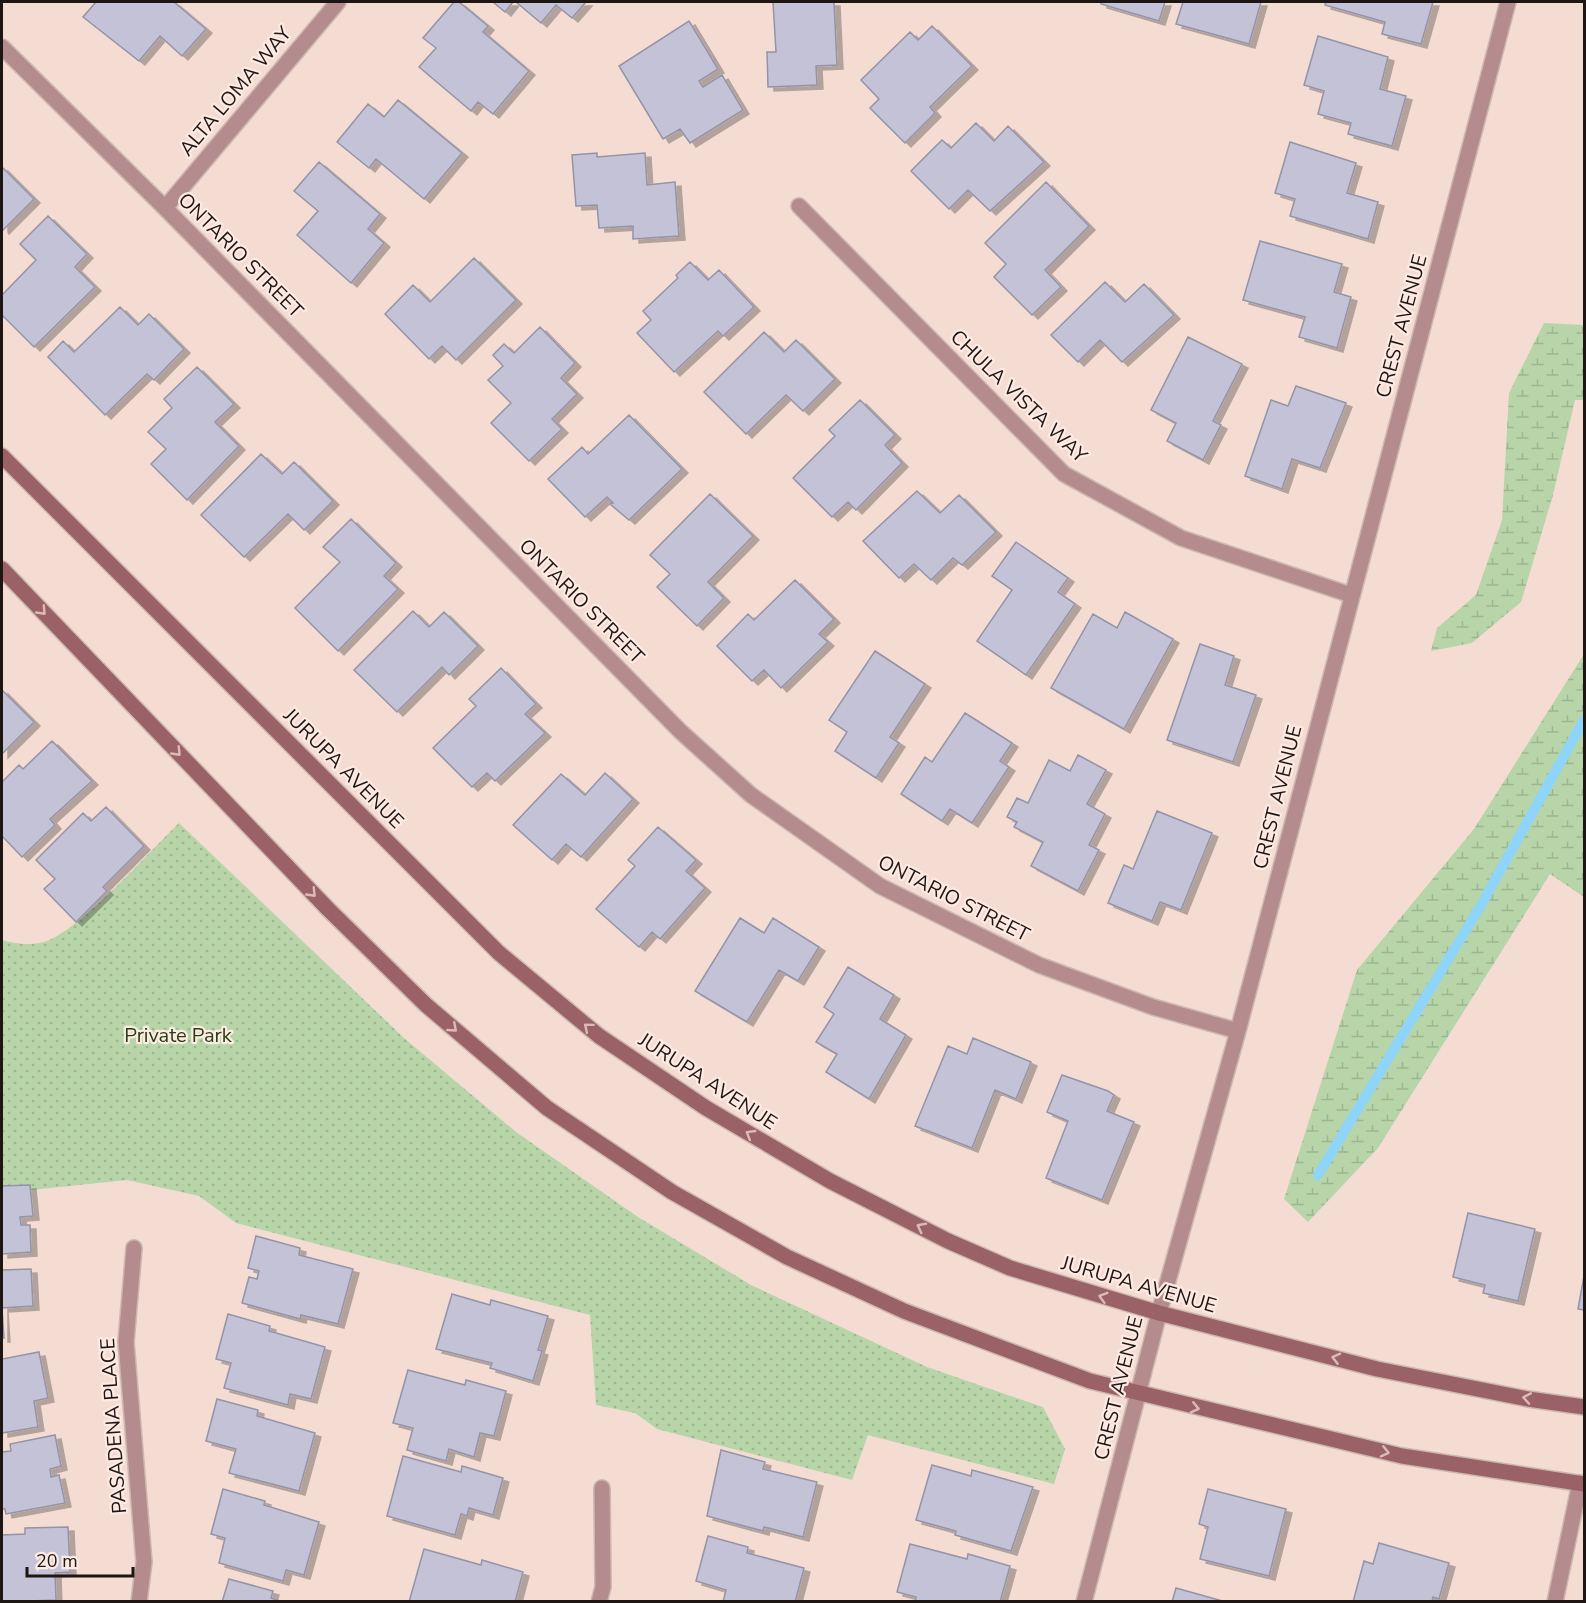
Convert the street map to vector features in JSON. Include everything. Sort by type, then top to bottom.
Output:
[{"type":"main road","name":"JURUPA AVENUE","points":[[2,456],[499,953],[599,1036],[706,1108],[830,1181],[948,1241],[1011,1268],[1159,1313],[1377,1369],[1528,1399],[1584,1407]]},
{"type":"main road","points":[[2,569],[328,909],[426,1005],[547,1108],[672,1192],[787,1257],[914,1315],[1080,1377],[1138,1394],[1402,1456],[1582,1484]]},
{"type":"street","name":"ALTA LOMA WAY","points":[[165,207],[338,2]]},
{"type":"street","name":"CREST AVENUE","points":[[1084,1602],[1159,1313],[1238,1031],[1508,2]]},
{"type":"street","name":"ONTARIO STREET","points":[[2,47],[165,207],[680,731],[751,795],[880,886],[1039,965],[1153,1007],[1238,1031]]},
{"type":"street","name":"CHULA VISTA WAY","points":[[799,206],[1064,474],[1181,538],[1351,595]]},
{"type":"street","name":"PASADENA PLACE","points":[[134,1248],[126,1342],[144,1562],[139,1602]]},
{"type":"street","points":[[1555,1602],[1582,1484]]},
{"type":"street","points":[[599,1602],[603,1587],[602,1488]]},
{"type":"green space","points":[[1544,323],[1584,325],[1584,400],[1575,400],[1553,495],[1521,602],[1472,643],[1431,651],[1437,628],[1476,595],[1502,520],[1509,393]]},
{"type":"green space","points":[[1584,654],[1584,897],[1550,874],[1378,1148],[1308,1222],[1284,1199],[1357,970],[1474,829]]},
{"type":"green space","name":"Private Park","points":[[179,823],[404,1038],[516,1132],[638,1217],[751,1285],[927,1367],[1043,1407],[1065,1449],[1054,1484],[868,1435],[852,1480],[657,1429],[635,1413],[596,1405],[590,1315],[236,1223],[199,1196],[127,1180],[2,1193],[2,940],[37,944],[62,933],[97,905]]},
{"type":"building","points":[[96,2],[174,2],[206,29],[182,56],[160,36],[139,61],[83,17]]},
{"type":"building","points":[[454,2],[459,2],[488,26],[483,32],[529,71],[493,114],[478,102],[471,111],[419,67],[436,48],[423,38]]},
{"type":"building","points":[[493,2],[513,2],[505,12]]},
{"type":"building","points":[[516,2],[586,2],[572,18],[556,5],[541,23]]},
{"type":"building","points":[[773,2],[834,2],[837,65],[816,66],[817,85],[768,87],[767,52],[776,52]]},
{"type":"building","points":[[1101,2],[1165,2],[1159,21],[1101,4]]},
{"type":"building","points":[[1183,2],[1261,2],[1249,44],[1176,24]]},
{"type":"building","points":[[1326,2],[1433,2],[1421,44],[1382,34],[1385,22],[1325,5]]},
{"type":"building","points":[[689,21],[718,69],[699,81],[703,87],[722,75],[743,110],[690,143],[680,129],[663,139],[619,66]]},
{"type":"building","points":[[932,26],[972,66],[930,107],[935,113],[905,143],[870,108],[879,99],[861,80],[910,32],[918,40]]},
{"type":"building","points":[[1318,36],[1388,57],[1380,89],[1406,96],[1392,146],[1348,134],[1351,123],[1318,114],[1324,91],[1304,85]]},
{"type":"building","points":[[398,100],[462,153],[424,199],[376,159],[369,168],[337,142],[368,104],[384,117]]},
{"type":"building","points":[[976,123],[994,141],[1008,126],[1044,162],[990,211],[968,190],[949,209],[911,171],[942,140],[951,148]]},
{"type":"building","points":[[1290,142],[1356,163],[1347,193],[1378,202],[1368,239],[1290,216],[1295,199],[1275,193]]},
{"type":"building","points":[[597,153],[597,157],[645,153],[647,185],[675,182],[679,236],[633,239],[633,226],[599,228],[597,205],[576,206],[572,155]]},
{"type":"building","points":[[319,162],[380,214],[368,229],[384,243],[351,283],[297,235],[318,211],[294,191]]},
{"type":"building","points":[[2,167],[34,199],[3,230],[2,228]]},
{"type":"building","points":[[1046,182],[1089,226],[1045,270],[1061,287],[1032,315],[994,277],[1006,264],[985,243]]},
{"type":"building","points":[[48,216],[87,254],[75,267],[95,287],[34,347],[2,315],[2,295],[36,260],[20,244]]},
{"type":"building","points":[[1260,241],[1342,264],[1334,292],[1351,297],[1337,348],[1299,337],[1305,317],[1243,300]]},
{"type":"building","points":[[474,258],[516,300],[456,360],[442,346],[429,359],[385,314],[413,285],[430,302]]},
{"type":"building","points":[[690,262],[708,280],[719,270],[754,307],[723,336],[718,331],[674,372],[637,333],[651,320],[643,311],[678,278],[676,275]]},
{"type":"building","points":[[1105,282],[1125,302],[1144,284],[1174,315],[1122,362],[1100,340],[1078,362],[1051,335]]},
{"type":"building","points":[[120,307],[138,325],[149,314],[184,349],[154,380],[147,374],[105,415],[48,357],[63,341],[74,352]]},
{"type":"building","points":[[540,327],[575,363],[561,378],[577,394],[552,419],[562,429],[529,461],[491,423],[511,403],[488,380],[503,366],[493,355],[504,344],[514,353]]},
{"type":"building","points":[[764,332],[784,352],[796,340],[835,379],[803,411],[786,395],[746,434],[704,392]]},
{"type":"building","points":[[1188,337],[1242,364],[1213,421],[1221,425],[1203,460],[1167,441],[1176,423],[1151,410]]},
{"type":"building","points":[[197,367],[234,404],[215,422],[239,446],[187,500],[151,464],[166,449],[148,432],[172,408],[164,399]]},
{"type":"building","points":[[1296,386],[1346,403],[1320,468],[1292,459],[1282,489],[1245,476],[1271,400],[1288,406]]},
{"type":"building","points":[[860,400],[895,435],[885,445],[902,463],[856,510],[848,502],[832,517],[793,478],[835,436],[829,430]]},
{"type":"building","points":[[629,415],[682,469],[629,520],[610,504],[613,503],[607,497],[585,517],[548,479],[582,447],[588,454]]},
{"type":"building","points":[[261,454],[282,474],[294,462],[333,501],[304,530],[288,514],[244,557],[201,515]]},
{"type":"building","points":[[917,491],[940,513],[959,495],[996,532],[962,565],[953,558],[931,580],[914,564],[899,578],[863,541]]},
{"type":"building","points":[[710,494],[753,536],[708,582],[724,598],[697,626],[657,587],[670,574],[650,555]]},
{"type":"building","points":[[351,519],[396,563],[384,576],[398,589],[338,651],[295,608],[340,562],[323,547]]},
{"type":"building","points":[[1016,542],[1068,578],[1058,592],[1075,604],[1026,675],[977,641],[1012,590],[992,576]]},
{"type":"building","points":[[795,580],[834,619],[819,634],[828,642],[781,688],[764,670],[752,681],[717,646],[748,614],[754,620]]},
{"type":"building","points":[[413,611],[429,627],[444,612],[478,646],[449,675],[442,667],[397,712],[354,670]]},
{"type":"building","points":[[1125,612],[1173,639],[1124,729],[1051,688],[1093,614],[1117,628]]},
{"type":"building","points":[[1200,644],[1234,656],[1225,685],[1256,695],[1233,762],[1167,740]]},
{"type":"building","points":[[875,651],[925,684],[890,737],[899,743],[876,778],[835,751],[847,732],[829,720]]},
{"type":"building","points":[[501,668],[536,704],[525,714],[545,733],[495,781],[487,773],[472,787],[433,748],[476,706],[469,699]]},
{"type":"building","points":[[2,690],[34,722],[2,754]]},
{"type":"building","points":[[965,713],[1012,743],[1000,761],[1009,767],[972,823],[950,809],[942,821],[901,794],[925,757],[932,762]]},
{"type":"building","points":[[52,741],[92,781],[50,819],[55,825],[22,857],[2,836],[2,782],[19,765],[23,769]]},
{"type":"building","points":[[1078,755],[1106,770],[1087,804],[1105,814],[1089,845],[1099,850],[1078,891],[1031,866],[1043,842],[1014,827],[1017,822],[1007,817],[1017,798],[1028,803],[1049,760],[1070,771]]},
{"type":"building","points":[[605,773],[633,799],[581,857],[566,844],[552,860],[513,825],[561,774],[585,795]]},
{"type":"building","points":[[106,807],[144,846],[103,887],[107,891],[76,922],[44,889],[55,879],[36,860],[83,813],[91,821]]},
{"type":"building","points":[[1157,811],[1212,833],[1181,910],[1160,902],[1152,921],[1108,903],[1124,865],[1133,869]]},
{"type":"building","points":[[658,827],[696,860],[686,871],[705,888],[660,939],[652,932],[639,947],[596,909],[635,866],[628,860]]},
{"type":"building","points":[[740,918],[764,933],[773,918],[819,947],[798,981],[779,970],[747,1022],[695,991]]},
{"type":"building","points":[[848,967],[894,995],[880,1019],[906,1035],[869,1099],[826,1072],[837,1054],[816,1042],[834,1014],[824,1007]]},
{"type":"building","points":[[973,1038],[1031,1062],[1016,1099],[995,1090],[972,1148],[915,1126],[948,1046],[967,1054]]},
{"type":"building","points":[[1062,1075],[1108,1091],[1114,1095],[1107,1111],[1134,1122],[1102,1200],[1046,1178],[1068,1121],[1047,1112]]},
{"type":"building","points":[[30,1185],[33,1216],[20,1217],[21,1225],[30,1225],[31,1252],[2,1254],[2,1186]]},
{"type":"building","points":[[1468,1213],[1535,1229],[1518,1301],[1483,1293],[1485,1285],[1453,1277]]},
{"type":"building","points":[[256,1236],[300,1248],[299,1255],[353,1269],[338,1324],[301,1315],[300,1319],[242,1303],[249,1277],[257,1279],[259,1271],[248,1268]]},
{"type":"building","points":[[31,1269],[33,1306],[2,1308],[2,1270]]},
{"type":"building","points":[[1584,1276],[1584,1310],[1578,1309]]},
{"type":"building","points":[[452,1294],[490,1305],[491,1300],[548,1316],[538,1350],[542,1351],[533,1381],[490,1368],[492,1363],[436,1349]]},
{"type":"building","points":[[2,1308],[4,1338],[2,1338]]},
{"type":"building","points":[[228,1314],[270,1326],[269,1331],[325,1347],[311,1399],[290,1394],[288,1405],[224,1388],[231,1363],[216,1359]]},
{"type":"building","points":[[39,1352],[48,1398],[34,1401],[38,1427],[2,1433],[2,1359]]},
{"type":"building","points":[[408,1370],[465,1385],[466,1380],[506,1391],[494,1436],[480,1433],[474,1457],[449,1449],[446,1461],[407,1450],[413,1428],[393,1423]]},
{"type":"building","points":[[217,1399],[258,1410],[257,1416],[315,1433],[299,1491],[229,1473],[236,1449],[206,1441]]},
{"type":"building","points":[[55,1435],[61,1466],[50,1469],[51,1477],[59,1475],[65,1503],[6,1514],[5,1509],[2,1509],[2,1452],[11,1451],[10,1444]]},
{"type":"building","points":[[721,1450],[765,1462],[763,1469],[817,1482],[803,1537],[764,1527],[763,1531],[707,1516]]},
{"type":"building","points":[[403,1456],[461,1472],[462,1466],[503,1478],[493,1515],[469,1508],[467,1516],[461,1514],[455,1535],[387,1516]]},
{"type":"building","points":[[932,1465],[971,1476],[972,1470],[1033,1487],[1011,1551],[955,1535],[956,1531],[916,1520]]},
{"type":"building","points":[[223,1489],[265,1501],[264,1505],[319,1522],[304,1575],[286,1570],[283,1581],[219,1563],[225,1538],[211,1534]]},
{"type":"building","points":[[1208,1489],[1286,1509],[1269,1576],[1200,1559],[1208,1527],[1199,1524]]},
{"type":"building","points":[[68,1527],[70,1572],[55,1573],[56,1600],[2,1602],[2,1535],[25,1534],[25,1528]]},
{"type":"building","points":[[708,1536],[748,1547],[747,1553],[804,1568],[795,1602],[723,1602],[726,1590],[696,1581]]},
{"type":"building","points":[[1379,1543],[1449,1563],[1439,1599],[1433,1597],[1432,1602],[1353,1602],[1364,1561],[1373,1564]]},
{"type":"building","points":[[910,1544],[967,1559],[968,1554],[1010,1566],[1000,1602],[915,1602],[916,1597],[897,1592]]},
{"type":"building","points":[[424,1549],[481,1565],[482,1560],[523,1572],[515,1602],[409,1602]]},
{"type":"building","points":[[229,1579],[273,1591],[271,1598],[283,1602],[222,1602]]},
{"type":"building","points":[[1176,1588],[1226,1602],[1172,1602]]},
{"type":"waterway","points":[[1318,1175],[1481,905],[1584,720]]}]
